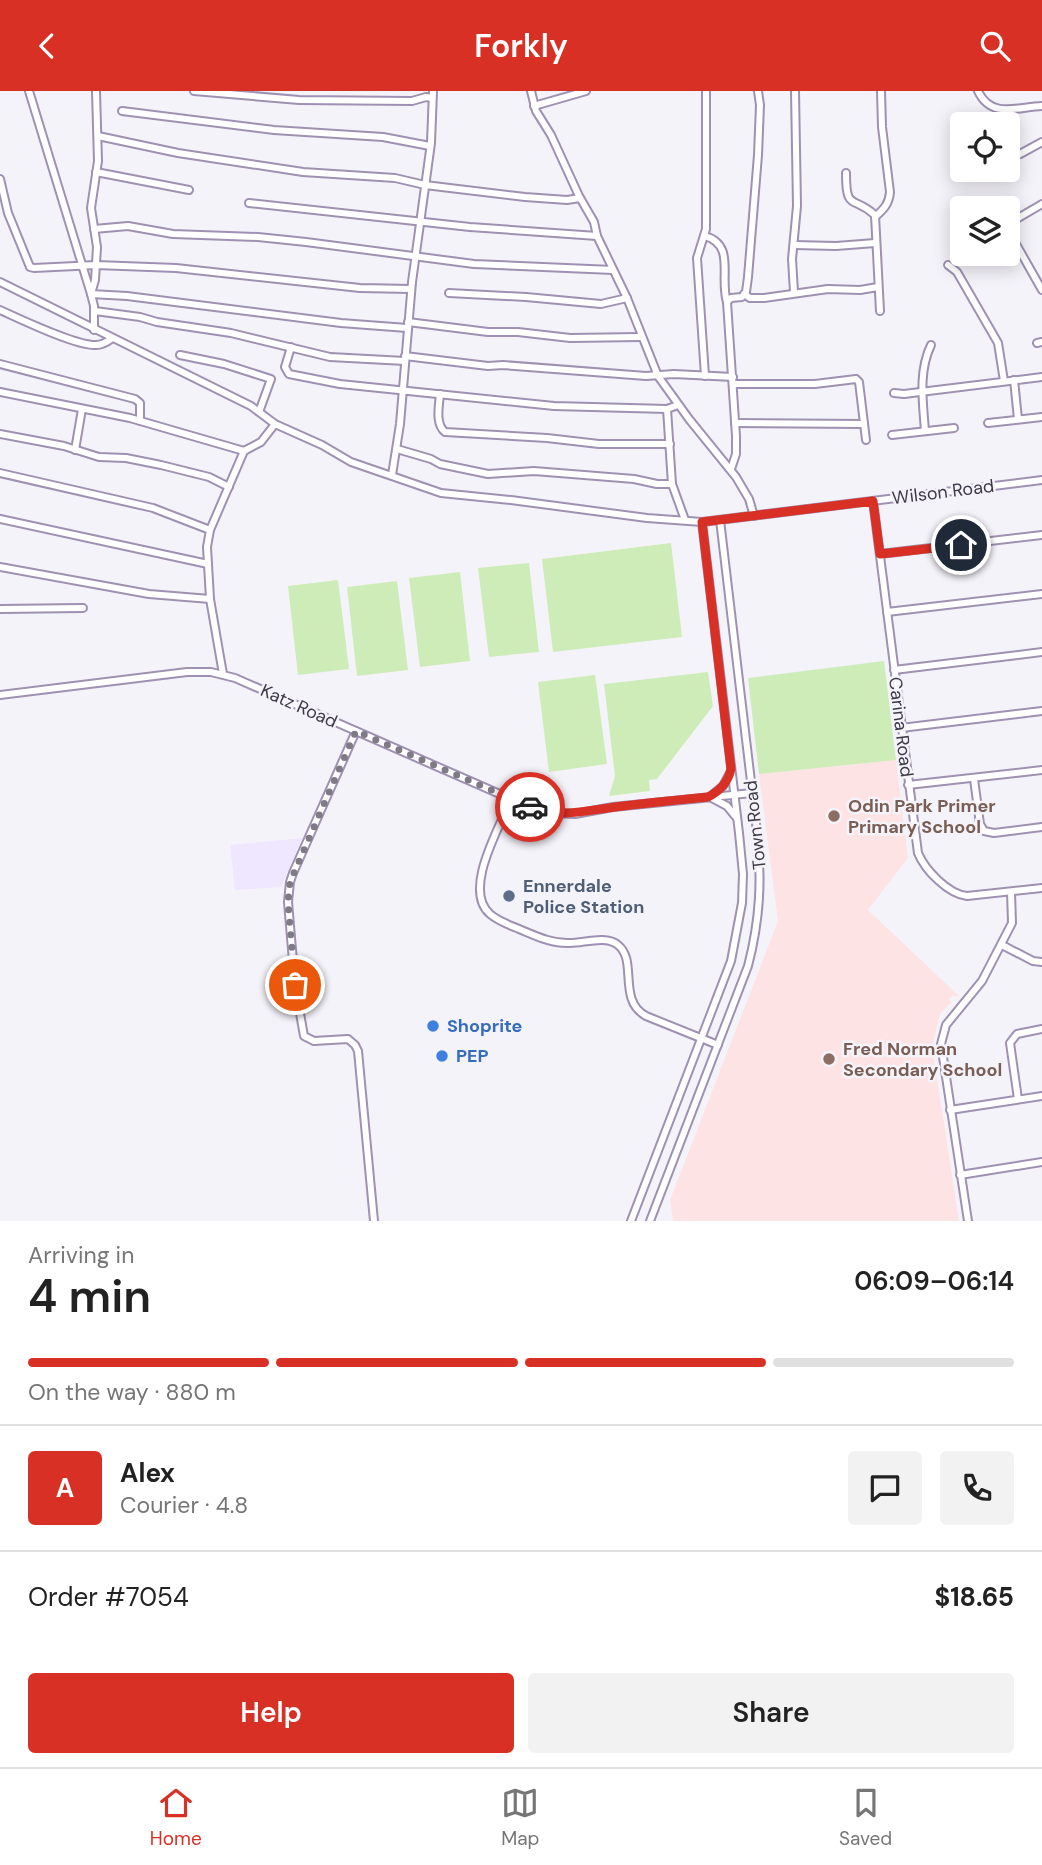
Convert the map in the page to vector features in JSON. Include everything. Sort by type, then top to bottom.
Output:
[{"type":"street","points":[[29,91],[84,267],[95,311],[94,330]]},
{"type":"street","points":[[91,294],[97,247],[91,208],[98,136],[96,91]]},
{"type":"street","points":[[194,91],[299,100],[412,101],[433,95],[430,146],[411,289],[397,449],[392,475]]},
{"type":"street","points":[[531,91],[534,106],[594,222],[597,236],[627,298],[658,376],[678,405],[731,469],[749,499],[754,516]]},
{"type":"street","points":[[534,106],[586,91]]},
{"type":"street","points":[[705,376],[697,258],[705,236],[706,91]]},
{"type":"street","points":[[744,294],[754,216],[760,105],[758,91]]},
{"type":"street","points":[[794,292],[797,206],[795,91]]},
{"type":"street","points":[[875,217],[885,208],[890,192],[882,127],[881,91]]},
{"type":"street","points":[[978,91],[984,103],[996,109],[1042,106]]},
{"type":"street","points":[[122,111],[274,131],[383,137],[430,146]]},
{"type":"street","points":[[98,136],[190,155],[303,172],[395,178],[425,185],[524,197],[567,201],[580,198]]},
{"type":"street","points":[[1020,154],[1042,142]]},
{"type":"street","points":[[96,171],[189,190]]},
{"type":"street","points":[[846,173],[847,197],[875,217],[880,311]]},
{"type":"street","points":[[0,179],[8,213],[30,267],[96,265],[176,268],[360,288],[411,289]]},
{"type":"street","points":[[249,203],[421,222],[597,236]]},
{"type":"street","points":[[1020,217],[1042,204]]},
{"type":"street","points":[[94,229],[128,226],[173,234],[270,238],[415,257],[516,266],[613,269]]},
{"type":"street","points":[[705,236],[723,248],[735,423],[736,454],[731,469]]},
{"type":"street","points":[[794,245],[875,243]]},
{"type":"street","points":[[1020,251],[1042,290]]},
{"type":"street","points":[[948,265],[957,272],[998,343],[1004,381]]},
{"type":"street","points":[[0,282],[251,406],[275,424],[351,462],[452,495],[621,515],[702,522],[720,520]]},
{"type":"street","points":[[744,294],[750,298],[764,298],[794,292],[878,287]]},
{"type":"street","points":[[449,293],[601,304],[627,298]]},
{"type":"street","points":[[91,294],[128,296],[341,323],[408,325],[488,333],[518,332],[570,338],[641,337]]},
{"type":"street","points":[[727,302],[744,294]]},
{"type":"street","points":[[0,310],[78,341],[94,345],[105,343],[111,338]]},
{"type":"street","points":[[95,311],[231,333],[330,356],[815,384],[856,379],[859,382],[866,440]]},
{"type":"street","points":[[926,431],[922,392],[931,345]]},
{"type":"street","points":[[291,347],[285,367],[289,374],[340,384],[554,406],[667,409],[678,405]]},
{"type":"street","points":[[180,355],[224,364],[271,379],[258,412]]},
{"type":"street","points":[[0,364],[135,399],[140,403],[140,421]]},
{"type":"street","points":[[894,393],[1042,377]]},
{"type":"street","points":[[1014,380],[1018,419]]},
{"type":"street","points":[[0,392],[140,421],[244,451]]},
{"type":"street","points":[[440,394],[439,423],[445,432],[599,444],[670,444]]},
{"type":"street","points":[[75,450],[82,409]]},
{"type":"street","points":[[667,409],[672,484],[685,520]]},
{"type":"street","points":[[988,423],[1042,417]]},
{"type":"street","points":[[735,423],[864,424]]},
{"type":"street","points":[[223,674],[210,599],[210,530],[244,451],[261,442],[275,424]]},
{"type":"street","points":[[892,435],[954,428]]},
{"type":"street","points":[[0,434],[99,457],[126,457],[218,480],[229,487]]},
{"type":"street","points":[[397,449],[440,464],[488,474],[534,471],[672,484]]},
{"type":"street","points":[[0,473],[153,508],[210,530]]},
{"type":"street","name":"Wilson Road","points":[[720,520],[1042,480]]},
{"type":"street","name":"Carina Road","points":[[873,501],[915,843],[921,860],[958,895],[1042,888]]},
{"type":"street","points":[[0,519],[208,564]]},
{"type":"street","name":"Town Road","points":[[650,1221],[748,966],[756,935],[761,872],[720,520]]},
{"type":"street","name":"Town Road","points":[[631,1221],[731,961],[738,933],[743,874],[702,522]]},
{"type":"street","points":[[880,554],[1042,535]]},
{"type":"street","points":[[0,567],[149,594],[210,599]]},
{"type":"street","points":[[887,612],[1042,594]]},
{"type":"street","points":[[0,609],[83,608]]},
{"type":"street","points":[[894,670],[1042,652]]},
{"type":"street","name":"Katz Road","points":[[0,695],[187,671],[223,674],[538,810],[562,814],[752,793]]},
{"type":"street","points":[[901,728],[1042,711]]},
{"type":"street","points":[[356,731],[293,873],[288,902],[295,985],[303,1034],[314,1041],[348,1039],[358,1051],[374,1221]]},
{"type":"street","points":[[708,797],[723,786],[731,769]]},
{"type":"street","points":[[908,785],[1042,770]]},
{"type":"street","points":[[974,779],[980,824],[984,831],[994,833],[1042,827]]},
{"type":"street","points":[[708,797],[723,803],[737,818]]},
{"type":"street","points":[[511,799],[480,876],[480,899],[489,914],[510,926],[552,942],[606,940],[615,943],[623,951],[631,999],[636,1009],[646,1016],[718,1045]]},
{"type":"street","points":[[968,1221],[942,1055],[943,1034],[952,1016],[982,981],[1002,944],[1012,923],[1011,892]]},
{"type":"street","points":[[1002,944],[1033,961],[1042,962]]},
{"type":"street","points":[[1018,1099],[1010,1043],[1017,1034],[1042,1029]]},
{"type":"street","points":[[950,1109],[1042,1096]]},
{"type":"street","points":[[960,1175],[1042,1162]]},
{"type":"shaded area","name":"Fred Norman Secondary School","points":[[896,760],[908,858],[868,910],[958,995],[953,995],[949,1000],[952,1002],[940,1014],[932,1046],[959,1221],[673,1221],[670,1200],[778,921],[759,774]]},
{"type":"shaded area","points":[[302,838],[281,887],[235,890],[230,845]]},
{"type":"green space","points":[[671,543],[682,637],[553,652],[542,559]]},
{"type":"green space","points":[[529,563],[539,652],[489,657],[478,568]]},
{"type":"green space","points":[[460,572],[470,661],[420,667],[409,578]]},
{"type":"green space","points":[[338,580],[349,669],[298,675],[288,586]]},
{"type":"green space","points":[[397,581],[408,670],[357,676],[347,587]]},
{"type":"green space","points":[[884,661],[896,760],[759,774],[748,678]]},
{"type":"green space","points":[[708,672],[713,706],[657,779],[649,780],[650,791],[609,796],[615,776],[604,684]]},
{"type":"green space","points":[[595,675],[607,764],[549,772],[538,682]]},
{"type":"way so far","points":[[295,985],[288,902],[290,882],[356,731],[530,807]]},
{"type":"place","name":"Odin Park Primer Primary School","points":[[834,816]]},
{"type":"place","name":"Ennerdale Police Station","points":[[509,896]]},
{"type":"place","name":"Shoprite","points":[[433,1026]]},
{"type":"place","name":"PEP","points":[[442,1056]]},
{"type":"place","name":"Fred Norman Secondary School","points":[[829,1059]]},
{"type":"route","points":[[530,807],[551,813],[589,813],[613,807],[708,797],[719,791],[727,781],[731,769],[702,522],[873,501],[880,554],[961,545]]}]
